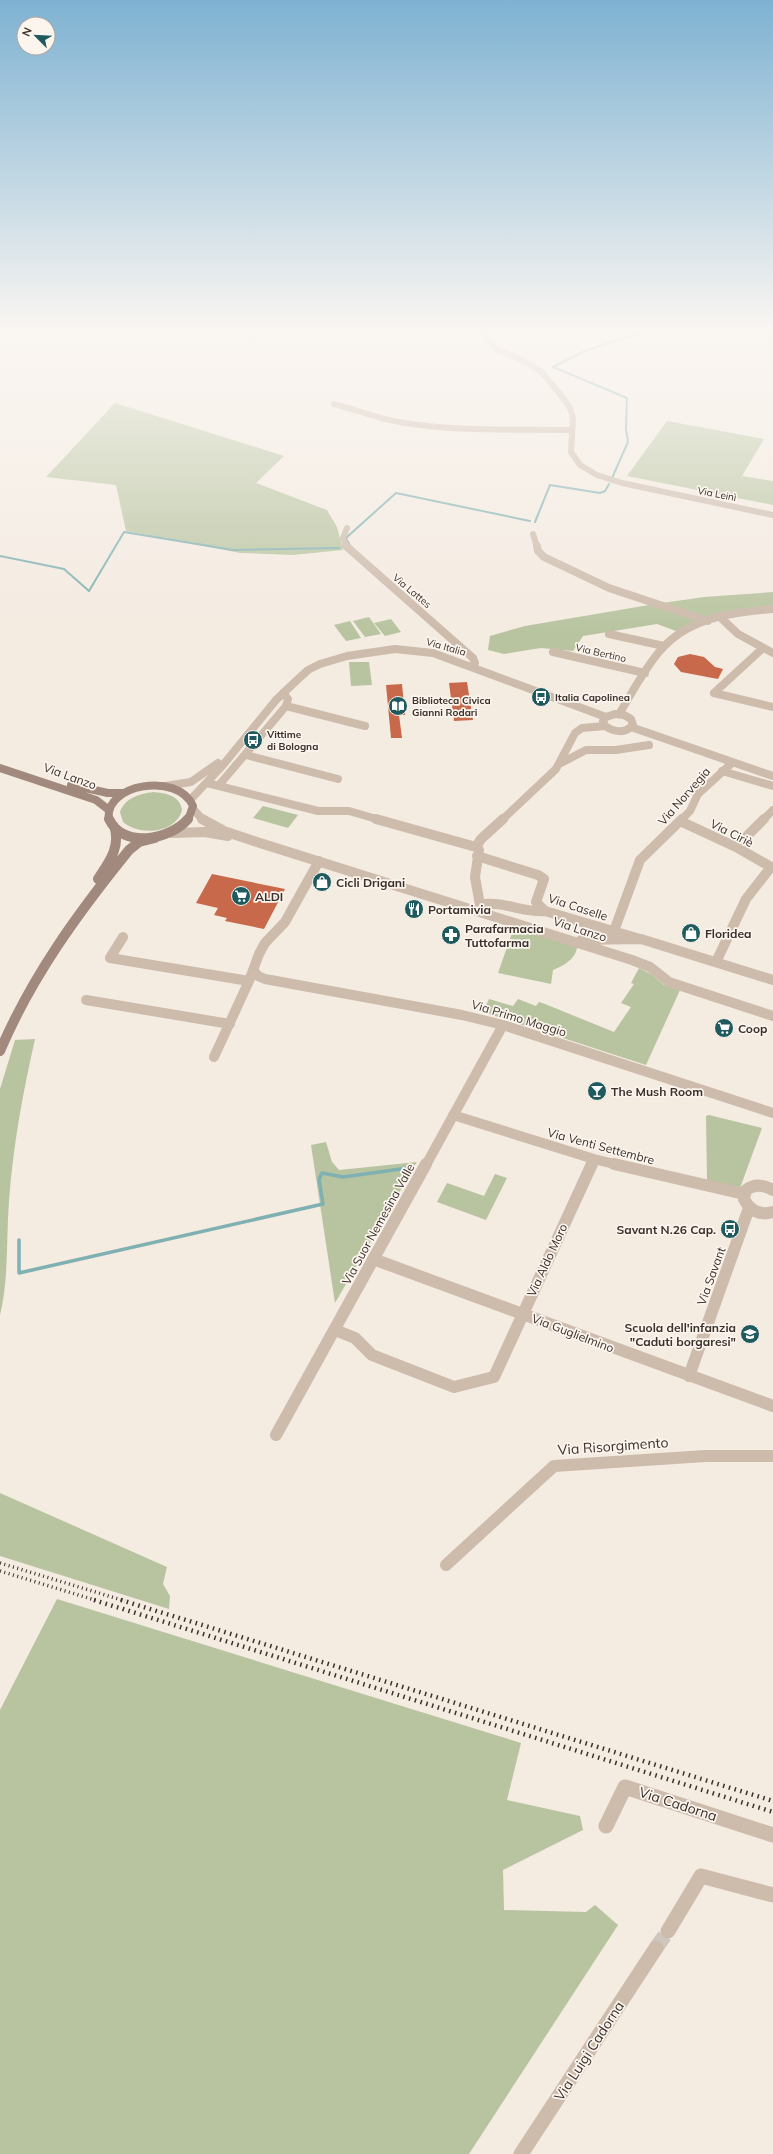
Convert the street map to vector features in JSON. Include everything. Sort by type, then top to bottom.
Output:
[{"type":"main road","points":[[0,768],[34,777]]},
{"type":"main road","name":"Via Lanzo","points":[[34,777],[108,793],[123,793]]},
{"type":"main road","name":"Via Lanzo","points":[[34,777],[96,800],[109,810]]},
{"type":"main road","points":[[0,1051],[18,1008],[32,980],[55,944],[81,908],[129,850],[139,842],[172,833],[185,825],[192,815],[194,810],[191,800],[181,790],[165,786],[147,785],[123,793],[112,804],[109,810],[110,823],[115,829],[118,837],[117,848],[81,908]]},
{"type":"main road","points":[[115,829],[132,837],[155,838]]},
{"type":"street","name":"Via Leinì","points":[[571,433],[571,452],[575,459],[588,470],[608,480],[773,514]]},
{"type":"street","name":"Via Lattes","points":[[347,528],[343,538],[347,549],[473,658],[475,663],[473,666]]},
{"type":"street","points":[[533,534],[538,551],[544,558],[608,588],[708,621]]},
{"type":"street","points":[[560,763],[575,733],[588,726],[605,722],[619,714],[664,646],[674,637],[719,616],[743,611],[773,609]]},
{"type":"street","points":[[719,616],[738,634],[762,649],[773,653]]},
{"type":"street","name":"Via Bertino","points":[[609,634],[664,646]]},
{"type":"street","name":"Via Italia","points":[[191,800],[283,693],[308,670],[320,664],[347,656],[395,649],[424,651],[441,655],[473,666],[605,722]]},
{"type":"street","points":[[762,649],[714,693],[773,707]]},
{"type":"street","name":"Via Bertino","points":[[553,652],[645,673]]},
{"type":"street","points":[[220,784],[286,706],[288,699],[283,693]]},
{"type":"street","points":[[286,706],[365,726]]},
{"type":"street","points":[[605,722],[617,731],[626,730],[633,725],[631,719],[619,714]]},
{"type":"street","points":[[631,727],[773,776]]},
{"type":"street","points":[[545,911],[525,912],[489,902],[479,908],[475,877],[476,852],[481,839],[560,763],[586,750],[616,750],[649,745]]},
{"type":"street","name":"Via Italia","points":[[165,786],[184,784],[198,778],[231,754]]},
{"type":"street","points":[[246,754],[338,779]]},
{"type":"street","name":"Via Norvegia","points":[[614,931],[640,860],[690,810],[703,788],[732,763]]},
{"type":"street","points":[[722,771],[773,786]]},
{"type":"street","points":[[207,783],[220,784],[318,811],[349,811],[476,852]]},
{"type":"street","name":"Via Lanzo","points":[[194,810],[199,818],[214,826],[260,843],[319,862],[479,908],[567,939],[630,959],[650,967],[669,982],[773,1016]]},
{"type":"street","points":[[736,847],[773,810]]},
{"type":"street","name":"Via Ciriè","points":[[680,821],[736,847],[772,868]]},
{"type":"street","name":"Via Lanzo","points":[[172,833],[205,832],[260,843]]},
{"type":"street","name":"Via Caselle","points":[[476,852],[538,875],[544,879],[544,883],[536,897],[536,902],[545,911],[614,931]]},
{"type":"street","points":[[214,1057],[249,981],[262,948],[285,922],[319,862]]},
{"type":"street","points":[[716,962],[746,900],[758,880],[772,868]]},
{"type":"street","name":"Via Lanzo","points":[[614,931],[773,980]]},
{"type":"street","points":[[123,938],[110,958],[249,981]]},
{"type":"street","points":[[567,939],[641,939]]},
{"type":"street","points":[[630,959],[625,955],[624,945],[627,941],[641,939]]},
{"type":"street","name":"Via Primo Maggio","points":[[253,970],[258,976],[265,979],[462,1015],[503,1025],[773,1114]]},
{"type":"street","points":[[86,1000],[230,1024]]},
{"type":"street","name":"Via Suor Nemesina Valle","points":[[276,1435],[503,1025]]},
{"type":"street","name":"Via Venti Settembre","points":[[453,1115],[594,1159],[744,1194]]},
{"type":"street","name":"Via Aldo Moro","points":[[335,1330],[355,1338],[372,1354],[454,1387],[494,1377],[594,1159]]},
{"type":"street","points":[[772,1188],[754,1186],[746,1190],[744,1199],[749,1208],[759,1214],[773,1212]]},
{"type":"street","name":"Via Savant","points":[[689,1376],[749,1208]]},
{"type":"street","name":"Via Guglielmino","points":[[373,1259],[773,1406]]},
{"type":"street","name":"Via Risorgimento","points":[[446,1565],[554,1466],[705,1456],[773,1456]]},
{"type":"street","name":"Via Cadorna","points":[[606,1826],[625,1787],[773,1835]]},
{"type":"street","points":[[668,1931],[701,1876],[773,1895]]},
{"type":"street","name":"Via Luigi Cadorna","points":[[521,2154],[656,1948]]},
{"type":"green space","points":[[87,433],[209,433],[284,456],[256,483],[327,510],[337,527],[343,550],[293,555],[240,553],[126,531],[116,485],[46,477]]},
{"type":"green space","points":[[659,433],[729,433],[764,439],[742,476],[773,481],[773,505],[627,476]]},
{"type":"green space","points":[[773,592],[773,607],[696,620],[676,631],[657,624],[583,636],[573,651],[541,648],[504,654],[488,650],[490,636],[525,626],[704,597]]},
{"type":"green space","points":[[369,617],[381,634],[365,637],[353,621]]},
{"type":"green space","points":[[391,619],[401,632],[385,636],[374,623]]},
{"type":"green space","points":[[350,621],[361,638],[346,641],[334,625]]},
{"type":"green space","points":[[349,662],[369,662],[372,685],[351,686]]},
{"type":"green space","points":[[153,792],[167,794],[175,798],[181,805],[182,810],[178,818],[172,824],[165,828],[147,831],[130,826],[123,822],[120,812],[125,803],[143,794]]},
{"type":"green space","points":[[263,806],[298,815],[288,828],[253,818]]},
{"type":"green space","points":[[508,925],[577,947],[572,958],[565,964],[553,970],[551,984],[498,973],[512,933],[504,927]]},
{"type":"green space","points":[[639,968],[651,974],[664,985],[680,990],[646,1065],[483,1012],[489,999],[513,1006],[518,999],[536,1006],[539,1002],[614,1032],[631,1007],[621,1003],[634,984],[631,983]]},
{"type":"green space","points":[[35,1039],[13,1160],[9,1201],[5,1287],[0,1315],[0,1089],[15,1040]]},
{"type":"green space","points":[[709,1115],[762,1128],[740,1188],[707,1180],[706,1116]]},
{"type":"green space","points":[[326,1142],[332,1162],[339,1170],[417,1162],[335,1303],[311,1145]]},
{"type":"green space","points":[[495,1174],[507,1178],[486,1220],[437,1202],[447,1183],[484,1196]]},
{"type":"green space","points":[[0,1493],[167,1567],[163,1584],[170,1596],[169,1609],[0,1556]]},
{"type":"green space","points":[[57,1599],[521,1743],[507,1800],[580,1816],[583,1830],[503,1870],[504,1910],[586,1912],[595,1905],[618,1925],[469,2154],[0,2154],[0,1710]]},
{"type":"building","points":[[690,654],[704,657],[715,667],[723,669],[718,679],[681,672],[674,664],[678,657]]},
{"type":"building","points":[[467,682],[473,720],[454,721],[449,683]]},
{"type":"building","points":[[402,684],[405,715],[399,715],[402,738],[391,738],[386,685]]},
{"type":"building","name":"ALDI","points":[[212,874],[285,889],[264,929],[225,921],[227,918],[214,915],[218,908],[196,903]]},
{"type":"waterway","points":[[612,478],[628,442],[627,433]]},
{"type":"waterway","points":[[535,522],[550,485],[600,493],[605,491],[609,484]]},
{"type":"waterway","points":[[351,547],[346,539],[347,537],[396,493],[530,521]]},
{"type":"waterway","points":[[0,556],[64,569],[89,591],[124,532],[233,550],[339,548]]},
{"type":"waterway","points":[[19,1240],[19,1273],[323,1204],[319,1179],[322,1173],[343,1177],[408,1168]]},
{"type":"tunnel","points":[[656,1948],[668,1931]]},
{"type":"railway","points":[[0,1563],[125,1601]]},
{"type":"railway","points":[[0,1571],[98,1601]]},
{"type":"railway","points":[[94,1600],[773,1812]]},
{"type":"railway","points":[[121,1600],[773,1801]]},
{"type":"place","name":"Italia Capolinea","points":[[541,697]]},
{"type":"place","name":"Biblioteca Civica Gianni Rodari","points":[[398,706]]},
{"type":"place","name":"Vittime di Bologna","points":[[253,740]]},
{"type":"place","name":"Cicli Drigani","points":[[322,882]]},
{"type":"place","name":"ALDI","points":[[241,896]]},
{"type":"place","name":"Portamivia","points":[[414,909]]},
{"type":"place","name":"Floridea","points":[[691,933]]},
{"type":"place","name":"Parafarmacia Tuttofarma","points":[[451,935]]},
{"type":"place","name":"Coop","points":[[724,1028]]},
{"type":"place","name":"The Mush Room","points":[[597,1091]]},
{"type":"place","name":"Savant N.26 Cap.","points":[[730,1229]]},
{"type":"place","name":"Scuola dell'infanzia \"Caduti borgaresi\"","points":[[750,1334]]}]
